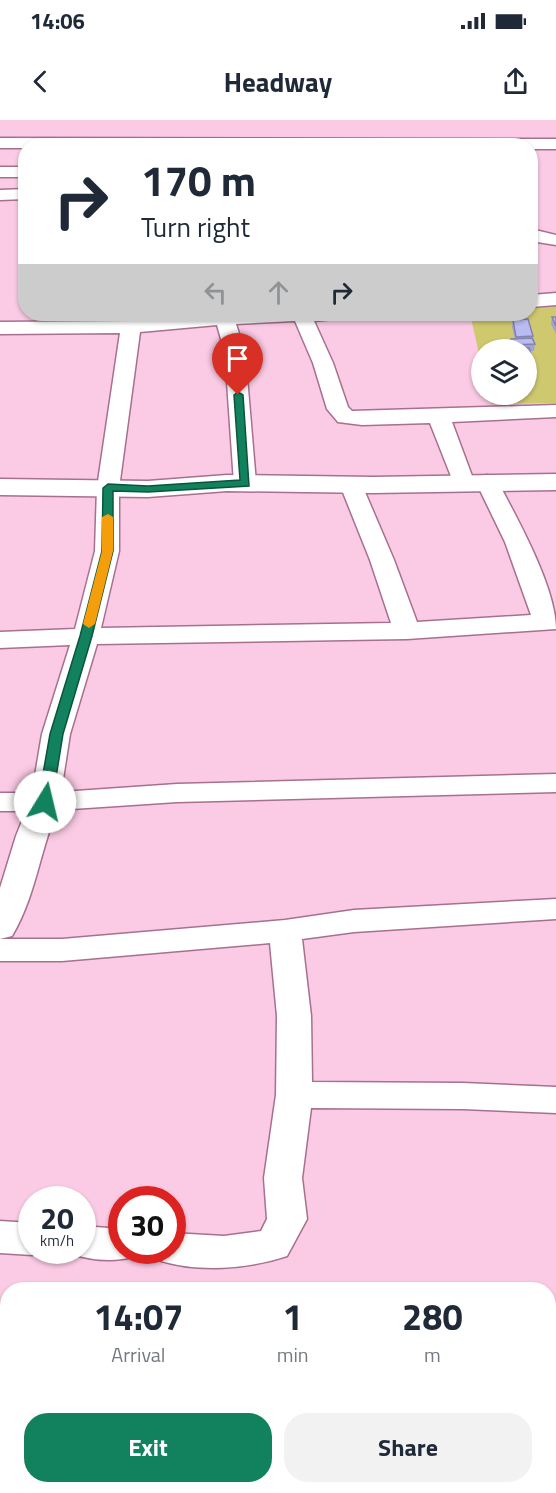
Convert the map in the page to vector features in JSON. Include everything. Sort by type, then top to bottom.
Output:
[{"type":"main road","points":[[0,487],[148,489],[245,483],[351,485],[556,482]]},
{"type":"street","points":[[274,138],[280,128]]},
{"type":"street","points":[[410,138],[411,128]]},
{"type":"street","points":[[0,143],[18,143]]},
{"type":"street","points":[[538,144],[556,144]]},
{"type":"street","points":[[0,172],[18,172]]},
{"type":"street","points":[[0,195],[18,194]]},
{"type":"street","points":[[538,238],[556,240]]},
{"type":"street","points":[[538,300],[556,299]]},
{"type":"street","points":[[0,327],[67,321]]},
{"type":"street","points":[[86,321],[131,327],[202,321]]},
{"type":"street","points":[[226,321],[235,353],[245,483]]},
{"type":"street","points":[[304,321],[323,363],[338,409],[346,417],[362,419],[438,414],[556,411]]},
{"type":"street","points":[[0,928],[14,895],[31,836],[45,802],[56,734],[86,636],[107,551],[108,488],[131,327]]},
{"type":"street","points":[[0,640],[86,636],[407,631],[551,622],[517,542],[476,483],[438,414]]},
{"type":"street","points":[[351,485],[382,560],[407,631]]},
{"type":"street","points":[[0,802],[45,802],[177,793],[556,783]]},
{"type":"street","points":[[0,950],[62,950],[285,931],[354,921],[556,909]]},
{"type":"street","points":[[186,1250],[224,1252],[273,1245],[287,1219],[283,1178],[294,1095],[294,1016],[285,931]]},
{"type":"street","points":[[294,1095],[463,1096],[556,1100]]},
{"type":"street","points":[[0,1236],[18,1238]]},
{"type":"shaded area","points":[[556,306],[556,403],[537,403],[537,339],[476,339],[472,321],[538,321],[538,307]]},
{"type":"building","points":[[513,321],[529,321],[533,336],[516,337]]},
{"type":"slow traffic","points":[[89,624],[107,551],[108,517]]},
{"type":"route","points":[[45,802],[56,734],[86,636],[107,551],[108,488],[148,489],[245,483],[238,395]]}]
